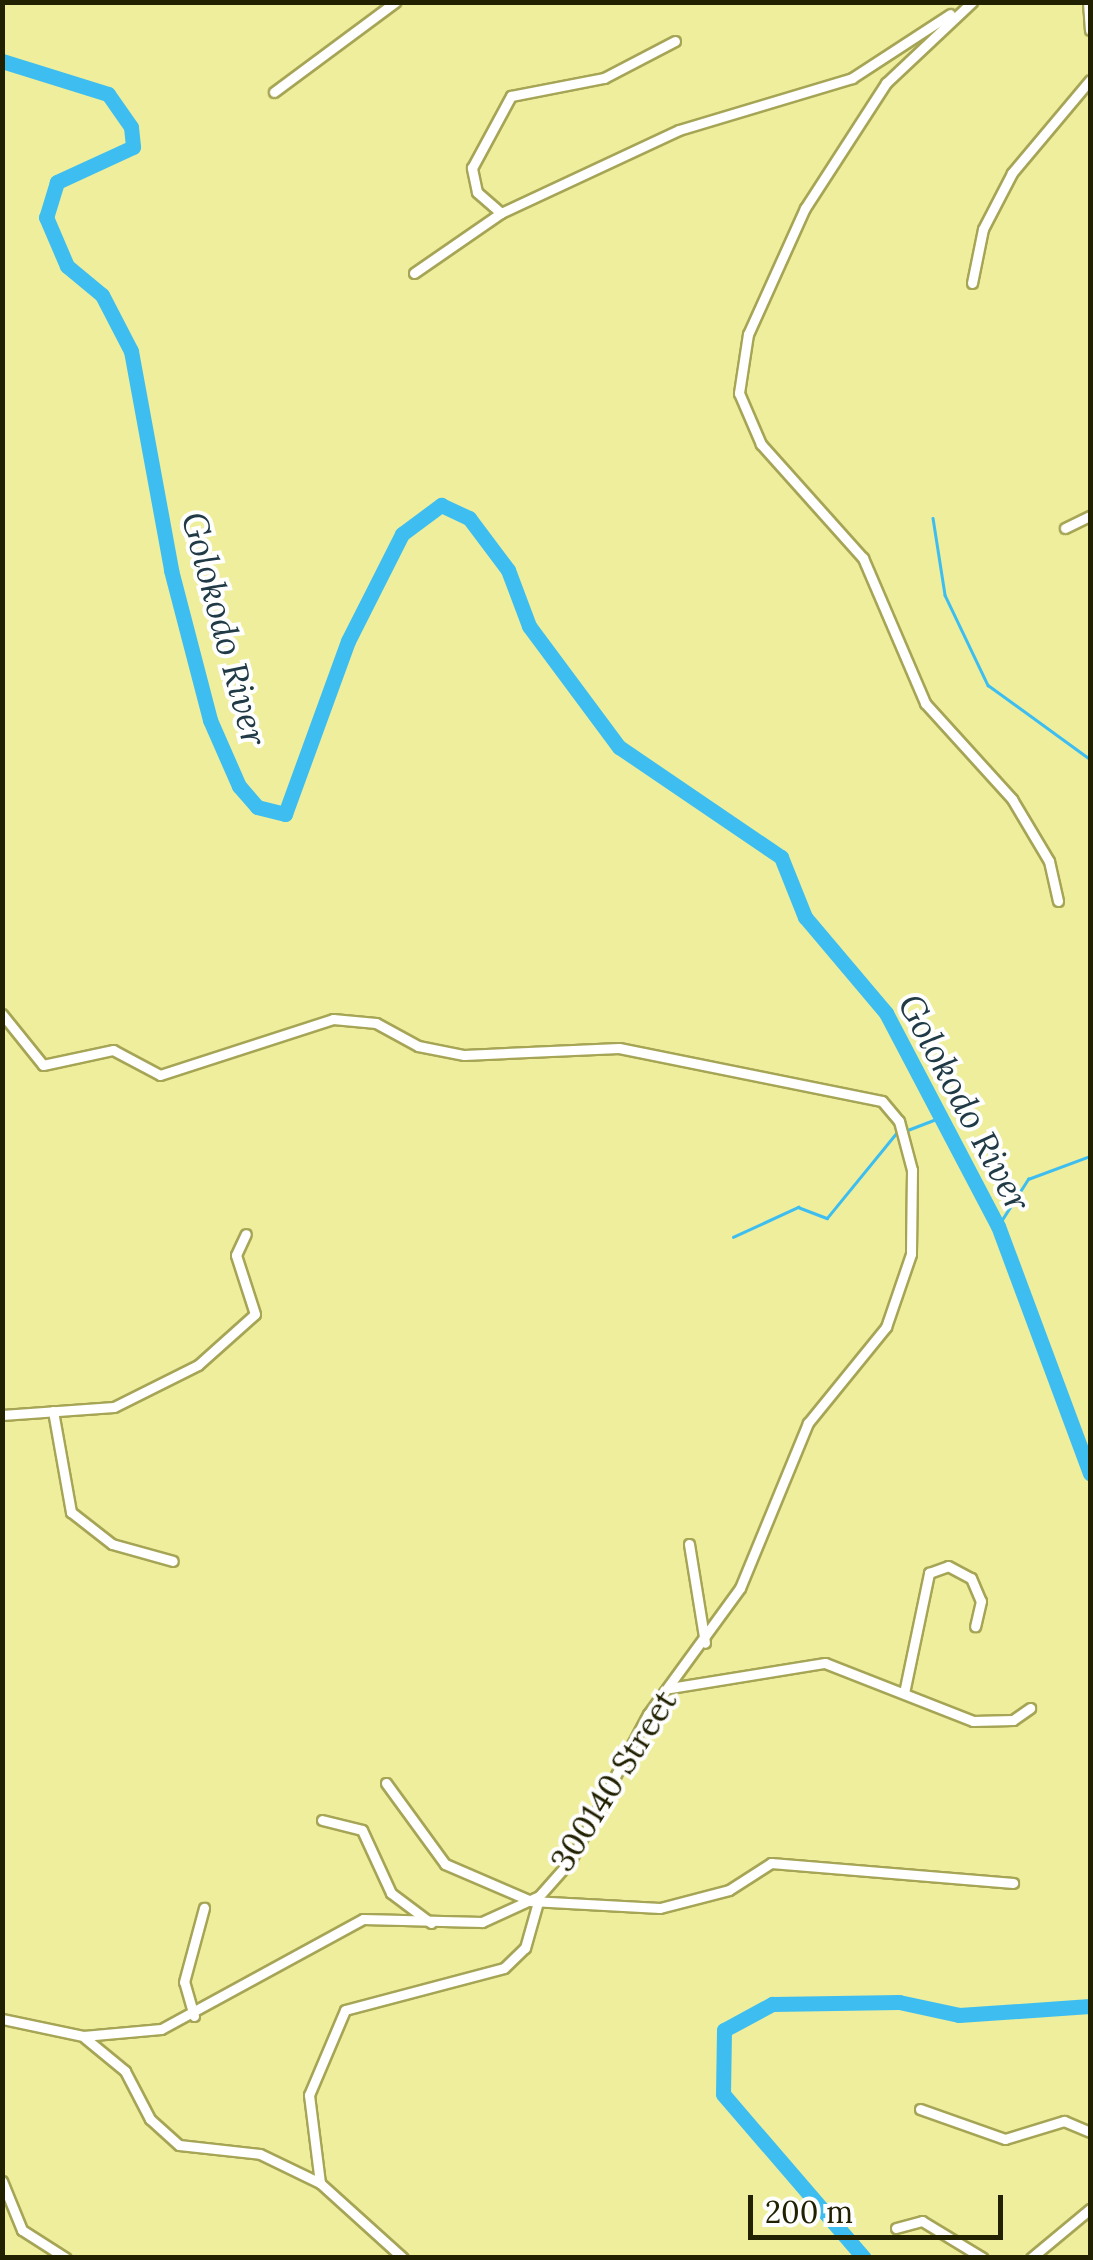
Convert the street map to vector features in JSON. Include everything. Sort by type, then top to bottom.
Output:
[{"type":"street","points":[[274,92],[395,2]]},
{"type":"street","points":[[414,274],[502,213],[679,130],[852,78],[972,2]]},
{"type":"street","points":[[1088,2],[1090,30]]},
{"type":"street","points":[[956,10],[870,103],[804,208],[748,334],[739,394],[761,444],[864,558],[925,703],[1012,799],[1049,861],[1058,901]]},
{"type":"street","points":[[502,213],[476,192],[472,168],[511,96],[637,67],[675,41]]},
{"type":"street","points":[[972,283],[983,229],[1012,173],[1090,80]]},
{"type":"street","points":[[1065,528],[1090,516]]},
{"type":"street","name":"300140 Street","points":[[2,1014],[29,1056],[51,1067],[113,1050],[168,1075],[251,1040],[344,1018],[464,1055],[619,1048],[863,1096],[899,1121],[912,1170],[911,1214],[900,1298],[808,1423],[762,1548],[705,1643],[629,1744],[570,1860],[534,1902],[482,1922],[432,1924],[363,1919],[194,2016],[162,2030],[83,2036],[2,2019]]},
{"type":"street","points":[[2,1415],[53,1412],[140,1398],[240,1330],[256,1310],[236,1255],[246,1234]]},
{"type":"street","points":[[53,1412],[71,1512],[112,1544],[173,1562]]},
{"type":"street","points":[[689,1544],[705,1643]]},
{"type":"street","points":[[904,1693],[929,1573],[948,1566],[971,1578],[980,1600],[975,1626]]},
{"type":"street","points":[[670,1688],[824,1662],[972,1721],[1013,1720],[1030,1708]]},
{"type":"street","points":[[386,1783],[445,1864],[534,1902],[660,1908],[728,1890],[771,1863],[1013,1882]]},
{"type":"street","points":[[322,1820],[362,1830],[392,1893],[432,1924]]},
{"type":"street","points":[[320,2183],[309,2095],[345,2010],[504,1968],[524,1948],[534,1902]]},
{"type":"street","points":[[194,2016],[184,1982],[204,1908]]},
{"type":"street","points":[[83,2036],[124,2070],[150,2120],[179,2145],[260,2154],[320,2183],[403,2258]]},
{"type":"street","points":[[920,2109],[1005,2138],[1064,2122],[1090,2132]]},
{"type":"street","points":[[2,2181],[22,2230],[66,2258]]},
{"type":"street","points":[[1031,2258],[1090,2208]]},
{"type":"street","points":[[896,2228],[922,2221],[983,2258]]},
{"type":"waterway","name":"Golokodo River","points":[[2,61],[108,94],[131,127],[133,147],[57,182],[46,217],[67,266],[102,295],[131,351],[171,570],[210,720],[239,786],[257,807],[285,814],[348,641],[402,534],[441,505],[469,518],[508,570],[529,626],[619,747],[781,857],[805,917],[886,1013],[998,1226],[1090,1473]]},
{"type":"waterway","points":[[933,518],[945,595],[988,685],[1090,759]]},
{"type":"waterway","points":[[905,1131],[944,1116]]},
{"type":"waterway","points":[[733,1237],[798,1207],[827,1218],[898,1131]]},
{"type":"waterway","points":[[998,1226],[1028,1179],[1090,1156]]},
{"type":"waterway","name":"Golokodo River","points":[[864,2258],[723,2094],[724,2030],[772,2004],[899,2002],[959,2015],[1090,2006]]}]
